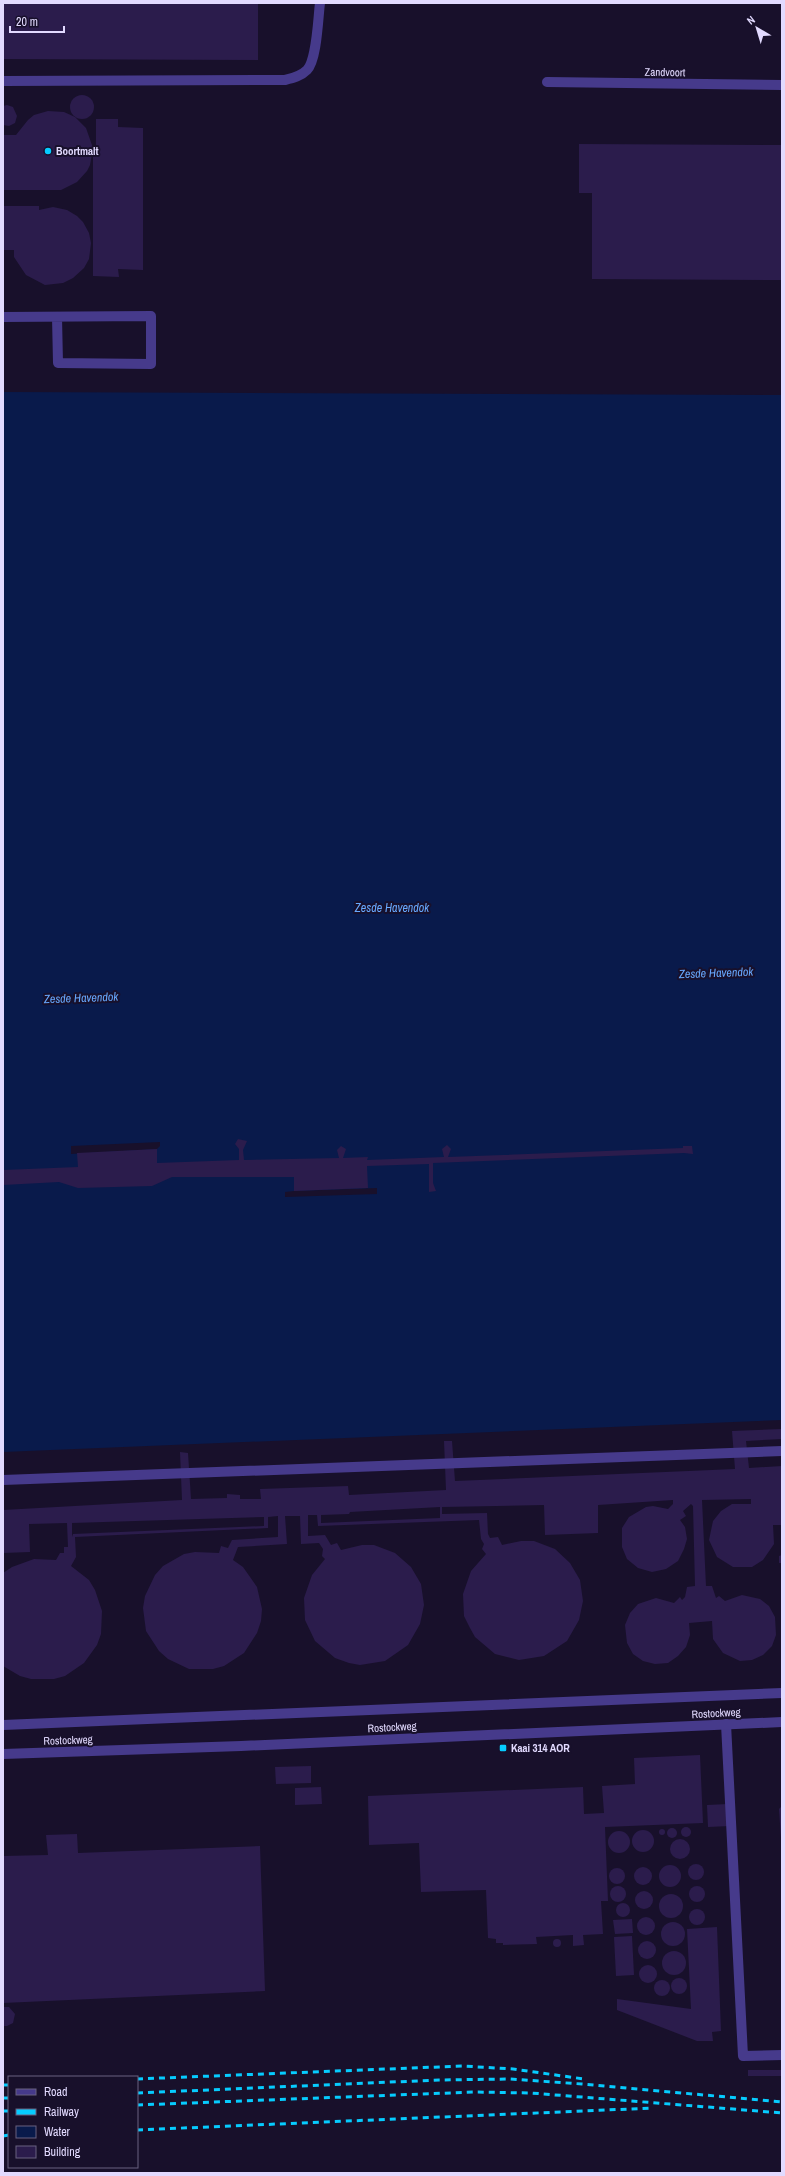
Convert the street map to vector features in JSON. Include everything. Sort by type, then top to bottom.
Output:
[{"type":"street","points":[[3,81],[285,80],[298,77],[309,69],[313,55],[320,3]]},
{"type":"street","name":"Zandvoort","points":[[547,82],[782,85]]},
{"type":"street","points":[[3,317],[152,316],[151,364],[58,363],[57,317]]},
{"type":"street","points":[[3,1480],[782,1451]]},
{"type":"street","points":[[3,1725],[782,1693]]},
{"type":"street","name":"Rostockweg","points":[[3,1754],[249,1746],[782,1722]]},
{"type":"street","points":[[726,1724],[743,2056],[782,2055]]},
{"type":"water","name":"Zesde Havendok","points":[[3,392],[782,395],[782,1420],[3,1452]]},
{"type":"pier","points":[[160,1142],[160,1146],[157,1149],[71,1154],[71,1146]]},
{"type":"pier","points":[[377,1188],[377,1194],[285,1197],[285,1192],[294,1191]]},
{"type":"building","points":[[3,3],[258,3],[258,60],[3,59]]},
{"type":"building","points":[[82,95],[90,99],[94,107],[90,115],[82,119],[74,115],[70,107],[74,99]]},
{"type":"building","points":[[7,105],[13,107],[17,116],[15,123],[9,126],[3,125],[3,106]]},
{"type":"building","name":"Boortmalt","points":[[48,111],[64,112],[75,117],[86,128],[93,148],[90,165],[87,171],[77,182],[61,190],[3,190],[3,135],[16,135],[34,115]]},
{"type":"building","points":[[96,119],[118,119],[118,127],[143,128],[143,270],[118,269],[119,277],[93,276],[93,156],[96,155]]},
{"type":"building","points":[[579,144],[782,145],[782,280],[592,279],[592,193],[579,193]]},
{"type":"building","points":[[3,206],[39,206],[39,210],[53,207],[67,210],[77,216],[83,222],[89,233],[91,243],[89,259],[84,268],[73,278],[63,283],[45,285],[26,275],[14,257],[14,250],[3,250]]},
{"type":"building","points":[[238,1139],[247,1141],[243,1150],[244,1160],[339,1158],[337,1150],[341,1146],[346,1149],[343,1158],[368,1157],[367,1160],[444,1157],[442,1149],[447,1145],[451,1149],[448,1157],[683,1148],[683,1146],[692,1146],[693,1154],[684,1153],[433,1163],[433,1183],[436,1191],[429,1192],[429,1164],[367,1166],[368,1188],[294,1191],[294,1177],[172,1177],[152,1186],[78,1188],[59,1182],[3,1185],[3,1170],[78,1167],[77,1153],[157,1149],[157,1163],[239,1160],[239,1149],[235,1144]]},
{"type":"building","points":[[782,1429],[782,1439],[746,1441],[749,1468],[782,1466],[782,1530],[781,1525],[773,1525],[774,1544],[763,1560],[752,1567],[733,1567],[717,1557],[709,1540],[713,1521],[721,1511],[732,1504],[751,1504],[751,1499],[702,1500],[706,1586],[712,1586],[716,1598],[719,1596],[725,1601],[742,1595],[760,1599],[769,1606],[775,1617],[776,1635],[772,1646],[763,1655],[752,1660],[740,1661],[723,1653],[713,1639],[712,1621],[689,1623],[690,1635],[686,1647],[678,1656],[668,1663],[655,1664],[643,1661],[633,1654],[627,1643],[625,1625],[630,1613],[638,1604],[656,1598],[674,1603],[680,1597],[682,1600],[685,1597],[687,1587],[695,1586],[693,1506],[691,1504],[683,1511],[686,1516],[680,1520],[685,1527],[687,1539],[684,1549],[678,1561],[666,1569],[652,1572],[638,1568],[627,1559],[622,1547],[622,1528],[629,1517],[646,1507],[653,1506],[668,1509],[673,1504],[673,1500],[598,1505],[598,1533],[545,1535],[544,1505],[442,1507],[442,1514],[487,1513],[488,1534],[490,1538],[498,1537],[502,1545],[521,1541],[534,1541],[555,1549],[570,1563],[580,1580],[583,1601],[579,1620],[567,1641],[544,1656],[519,1660],[495,1654],[475,1637],[464,1616],[463,1594],[471,1571],[486,1554],[482,1549],[484,1544],[481,1539],[479,1520],[318,1526],[317,1515],[308,1515],[308,1536],[325,1535],[331,1545],[337,1543],[341,1550],[362,1545],[374,1545],[395,1553],[411,1567],[421,1584],[424,1605],[420,1624],[408,1645],[385,1661],[360,1665],[349,1663],[335,1658],[315,1641],[305,1620],[304,1598],[312,1575],[325,1559],[322,1556],[323,1549],[319,1543],[301,1544],[300,1516],[285,1516],[287,1544],[238,1547],[233,1560],[243,1567],[257,1587],[262,1609],[261,1621],[257,1633],[244,1653],[224,1666],[213,1669],[189,1669],[168,1659],[159,1651],[146,1631],[143,1608],[145,1596],[155,1575],[163,1566],[184,1554],[195,1552],[219,1553],[221,1546],[228,1548],[232,1540],[278,1537],[278,1516],[268,1517],[268,1528],[75,1537],[76,1557],[71,1566],[89,1580],[95,1590],[102,1611],[101,1634],[97,1645],[84,1663],[65,1676],[54,1679],[31,1679],[20,1676],[3,1666],[3,1573],[12,1567],[34,1559],[56,1560],[60,1553],[64,1553],[64,1547],[68,1547],[67,1523],[29,1524],[30,1552],[3,1553],[3,1510],[182,1500],[180,1452],[188,1453],[191,1499],[227,1498],[227,1494],[240,1495],[240,1499],[261,1499],[260,1489],[348,1486],[349,1495],[446,1490],[444,1441],[452,1441],[455,1481],[735,1469],[732,1431]],"holes":[[[440,1507],[440,1518],[321,1523],[321,1515]],[[264,1517],[264,1526],[73,1534],[72,1537],[72,1523]]]},
{"type":"building","points":[[782,1555],[782,1563],[779,1563],[779,1556]]},
{"type":"building","points":[[700,1755],[703,1823],[605,1827],[608,1901],[601,1901],[603,1934],[583,1935],[584,1945],[573,1946],[573,1935],[536,1937],[537,1944],[503,1945],[503,1943],[496,1943],[496,1939],[488,1938],[486,1890],[421,1892],[419,1843],[369,1845],[368,1796],[583,1787],[584,1814],[604,1813],[602,1786],[635,1784],[634,1758]]},
{"type":"building","points":[[311,1766],[311,1783],[276,1784],[275,1767]]},
{"type":"building","points":[[321,1787],[322,1804],[295,1805],[295,1788]]},
{"type":"building","points":[[728,1804],[730,1826],[708,1827],[707,1805]]},
{"type":"building","points":[[782,1806],[782,1838],[781,1838],[779,1809]]},
{"type":"building","points":[[684,1827],[688,1827],[690,1828],[690,1836],[684,1837],[681,1834],[681,1830]]},
{"type":"building","points":[[670,1828],[674,1828],[676,1829],[676,1837],[670,1838],[667,1835],[667,1831]]},
{"type":"building","points":[[662,1829],[665,1832],[662,1835],[659,1832]]},
{"type":"building","points":[[643,1830],[651,1833],[654,1841],[651,1849],[643,1852],[635,1849],[632,1841],[635,1833]]},
{"type":"building","points":[[619,1831],[627,1834],[630,1842],[627,1850],[619,1853],[611,1850],[608,1842],[611,1834]]},
{"type":"building","points":[[77,1834],[78,1853],[260,1846],[265,1991],[3,2003],[3,1856],[48,1855],[46,1835]]},
{"type":"building","points":[[680,1839],[687,1842],[690,1849],[687,1856],[680,1859],[673,1856],[670,1849],[673,1842]]},
{"type":"building","points":[[693,1864],[699,1864],[704,1869],[702,1878],[699,1880],[693,1880],[688,1875],[688,1869]]},
{"type":"building","points":[[670,1865],[678,1868],[681,1876],[678,1884],[670,1887],[662,1884],[659,1876],[662,1868]]},
{"type":"building","points":[[639,1867],[647,1867],[652,1872],[650,1883],[647,1885],[639,1885],[634,1880],[634,1872]]},
{"type":"building","points":[[614,1868],[620,1868],[625,1873],[623,1882],[620,1884],[614,1884],[609,1879],[609,1873]]},
{"type":"building","points":[[615,1886],[621,1886],[626,1891],[624,1900],[621,1902],[615,1902],[610,1897],[610,1891]]},
{"type":"building","points":[[694,1886],[700,1886],[705,1891],[703,1900],[700,1902],[694,1902],[689,1897],[689,1891]]},
{"type":"building","points":[[640,1891],[648,1891],[653,1896],[651,1907],[648,1909],[640,1909],[635,1904],[635,1896]]},
{"type":"building","points":[[671,1894],[679,1898],[683,1906],[679,1914],[671,1918],[663,1914],[659,1906],[663,1898]]},
{"type":"building","points":[[623,1903],[628,1905],[630,1910],[628,1915],[623,1917],[618,1915],[616,1910],[618,1905]]},
{"type":"building","points":[[694,1909],[700,1909],[705,1914],[703,1923],[700,1925],[694,1925],[689,1920],[689,1914]]},
{"type":"building","points":[[642,1917],[650,1917],[655,1922],[653,1933],[650,1935],[642,1935],[637,1930],[637,1922]]},
{"type":"building","points":[[632,1919],[633,1933],[615,1934],[613,1920]]},
{"type":"building","points":[[673,1922],[681,1926],[685,1934],[681,1942],[673,1946],[665,1942],[661,1934],[665,1926]]},
{"type":"building","points":[[717,1927],[721,2031],[712,2032],[713,2041],[697,2041],[617,2010],[617,1999],[691,2009],[687,1929]]},
{"type":"building","points":[[632,1936],[634,1975],[616,1976],[614,1937]]},
{"type":"building","points":[[555,1939],[559,1939],[561,1943],[559,1947],[555,1947],[553,1945],[553,1941]]},
{"type":"building","points":[[643,1941],[651,1941],[656,1946],[654,1957],[651,1959],[643,1959],[638,1954],[638,1946]]},
{"type":"building","points":[[674,1951],[682,1955],[686,1963],[682,1971],[674,1975],[666,1971],[662,1963],[666,1955]]},
{"type":"building","points":[[644,1965],[652,1965],[657,1970],[655,1981],[652,1983],[644,1983],[639,1978],[639,1970]]},
{"type":"building","points":[[676,1978],[682,1978],[687,1983],[685,1992],[682,1994],[676,1994],[671,1989],[671,1983]]},
{"type":"building","points":[[659,1980],[665,1980],[670,1985],[668,1994],[665,1996],[659,1996],[654,1991],[654,1985]]},
{"type":"building","points":[[3,2007],[9,2007],[15,2014],[13,2023],[7,2026],[3,2026]]},
{"type":"building","points":[[748,2070],[782,2070],[782,2076],[748,2076]]},
{"type":"railway","points":[[138,2079],[463,2066],[513,2069],[584,2079]]},
{"type":"railway","points":[[138,2093],[439,2080],[509,2079],[782,2102]]},
{"type":"railway","points":[[3,2085],[8,2085]]},
{"type":"railway","points":[[138,2105],[474,2092],[531,2093],[782,2113]]},
{"type":"railway","points":[[3,2098],[8,2098]]},
{"type":"railway","points":[[138,2130],[653,2108]]},
{"type":"railway","points":[[3,2111],[8,2111]]},
{"type":"railway","points":[[3,2136],[8,2135]]},
{"type":"place","name":"Boortmalt","points":[[48,151]]},
{"type":"place","name":"Kaai 314 AOR","points":[[503,1748]]}]
